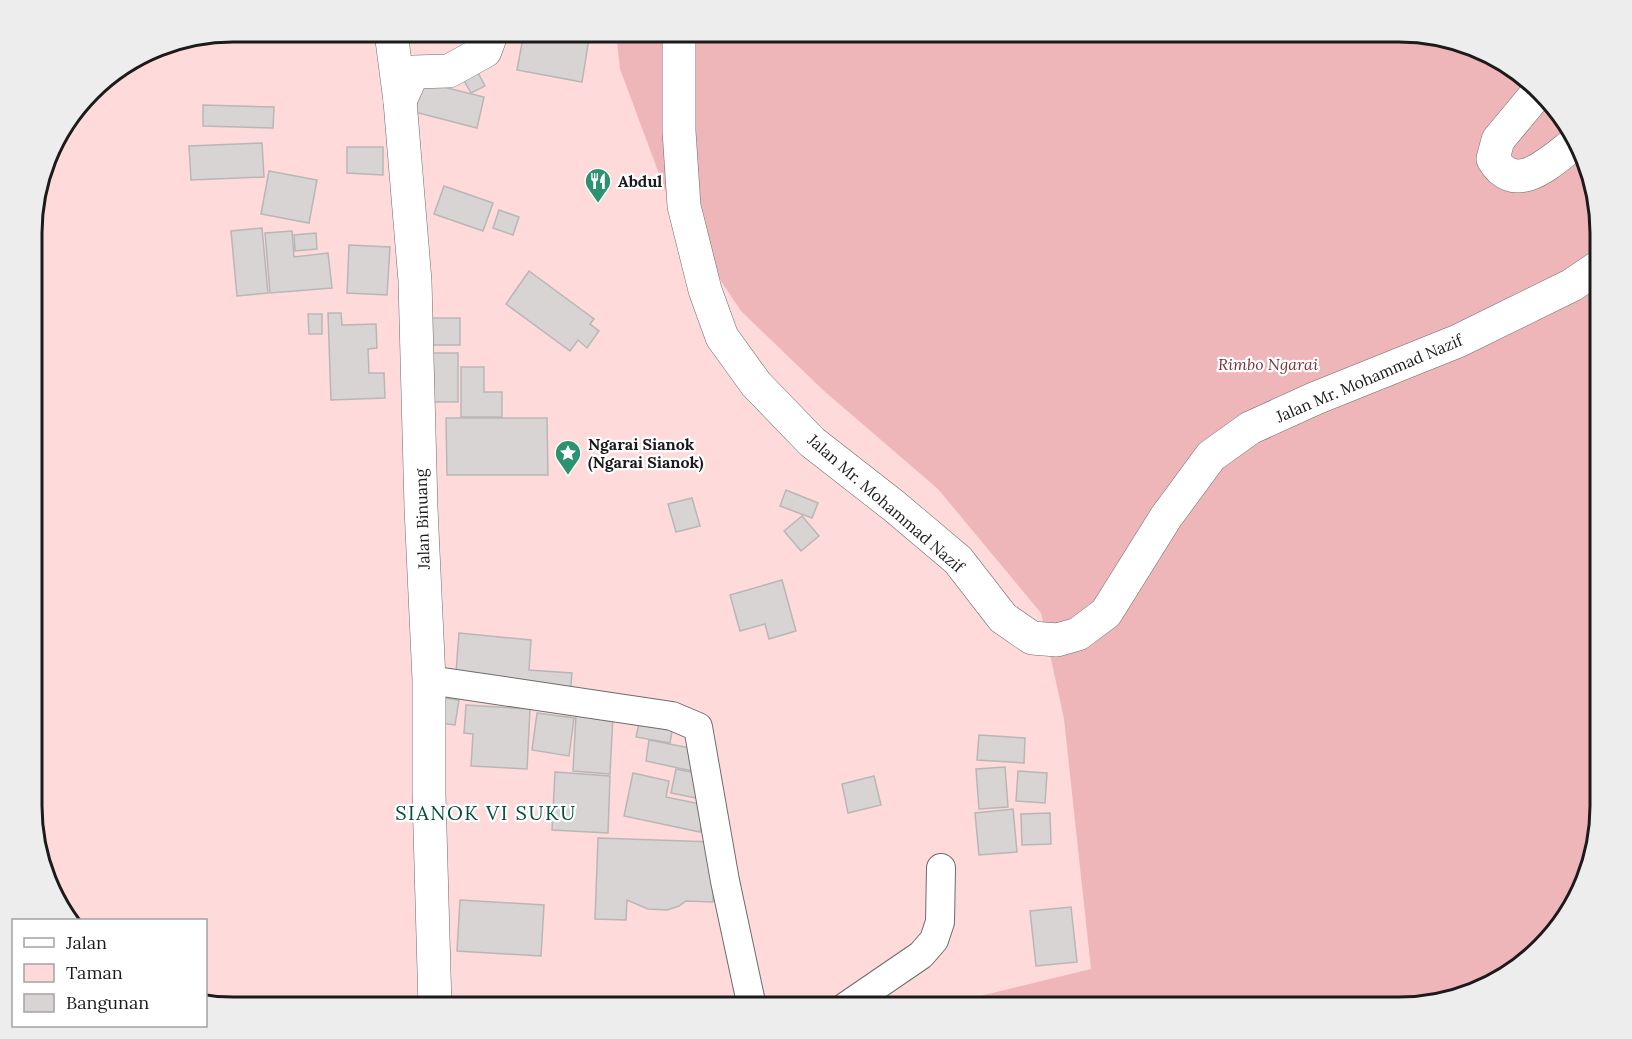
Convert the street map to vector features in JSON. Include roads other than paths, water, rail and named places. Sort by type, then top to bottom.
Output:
[{"type":"street","name":"Jalan Binuang","points":[[392,42],[400,101],[415,281],[421,508],[429,680],[429,794],[435,997]]},
{"type":"street","points":[[400,101],[413,72],[448,71],[485,51],[488,42]]},
{"type":"street","name":"Jalan Mr. Mohammad Nazif","points":[[679,42],[679,131],[684,206],[705,290],[722,337],[756,384],[812,441],[958,560],[1003,618],[1032,638],[1057,640],[1078,634],[1106,613],[1166,517],[1211,456],[1250,428],[1316,398],[1458,341],[1572,285],[1590,273]]},
{"type":"street","points":[[1533,97],[1498,140],[1493,159],[1499,169],[1510,176],[1525,176],[1539,170],[1569,147]]},
{"type":"street","points":[[429,680],[672,716],[698,727],[725,881],[750,997]]},
{"type":"street","points":[[860,997],[921,955],[934,940],[940,922],[941,868]]},
{"type":"place","name":"Abdul","points":[[598,204]]},
{"type":"place","name":"Ngarai Sianok (Ngarai Sianok)","points":[[568,476]]},
{"type":"district","name":"SIANOK VI SUKU","points":[[486,812]]},
{"type":"park label","name":"Rimbo Ngarai","points":[[1268,364]]}]
